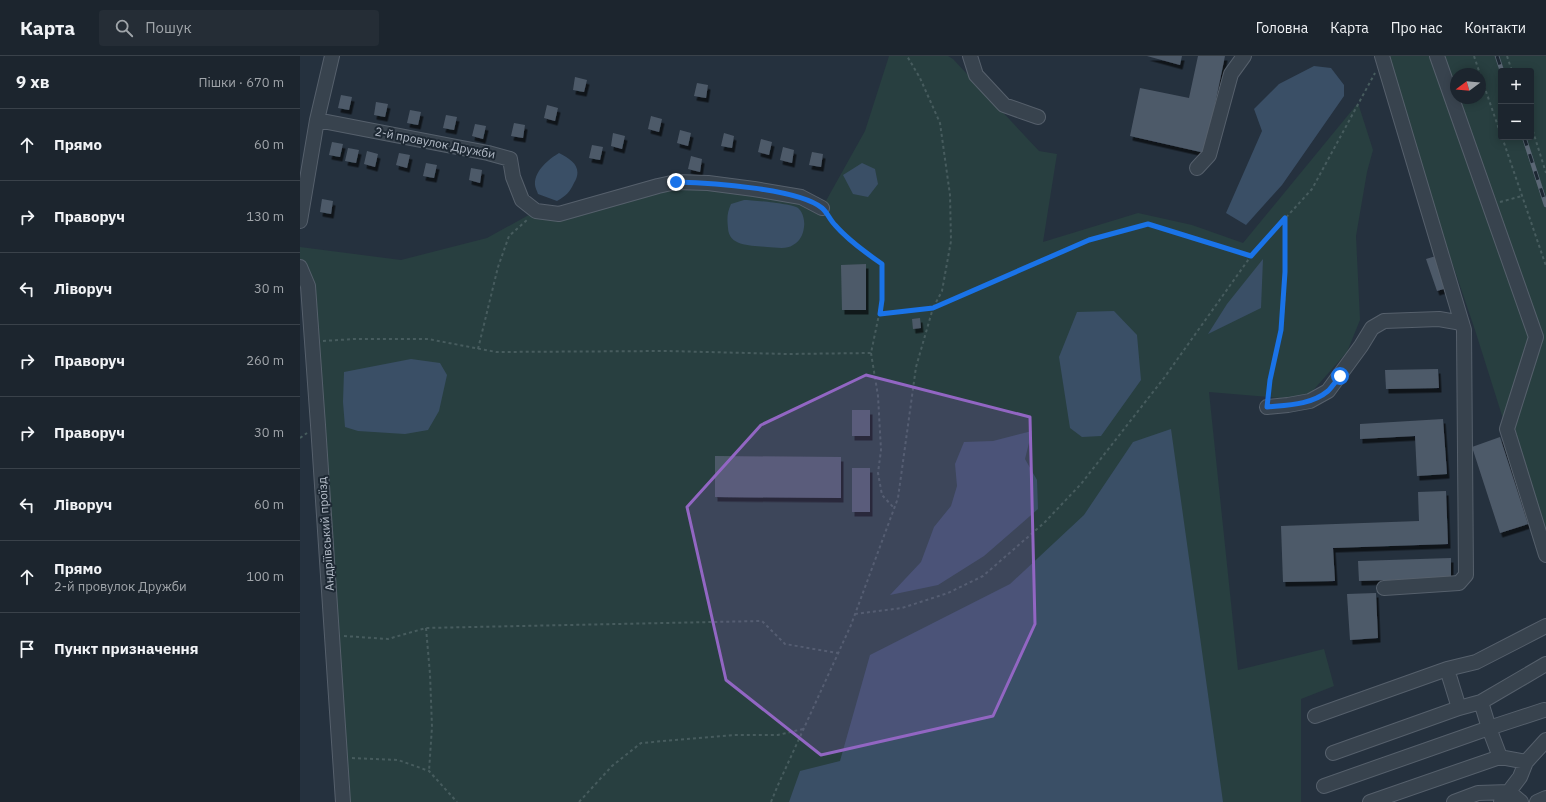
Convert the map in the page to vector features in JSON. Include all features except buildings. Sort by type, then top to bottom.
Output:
[{"type":"street","points":[[300,221],[317,120],[332,56]]},
{"type":"street","points":[[970,56],[976,75],[1004,105],[1038,117]]},
{"type":"street","points":[[1197,168],[1209,156],[1231,74],[1244,56]]},
{"type":"street","points":[[1437,56],[1536,337],[1507,429],[1546,555]]},
{"type":"street","points":[[1382,57],[1464,330],[1466,575],[1459,583],[1384,588]]},
{"type":"street","name":"2-й провулок Дружби","points":[[317,120],[488,153],[510,159],[513,178],[522,200],[536,211]]},
{"type":"street","points":[[536,211],[558,214],[676,182],[708,183],[801,197],[822,208]]},
{"type":"street","name":"Андріївський проїзд","points":[[300,267],[308,286],[333,635],[343,802]]},
{"type":"street","points":[[1267,407],[1310,401],[1328,391],[1361,346],[1372,328],[1384,321],[1439,319],[1462,323]]},
{"type":"street","points":[[1315,716],[1446,669],[1476,662],[1546,626]]},
{"type":"street","points":[[1332,753],[1459,708],[1481,702],[1546,664]]},
{"type":"street","points":[[1446,669],[1459,708]]},
{"type":"street","points":[[1481,702],[1488,728],[1500,757]]},
{"type":"street","points":[[1324,786],[1488,728],[1544,710]]},
{"type":"street","points":[[1505,797],[1520,777],[1526,762],[1546,740]]},
{"type":"street","points":[[1370,802],[1500,757],[1526,762]]},
{"type":"street","points":[[1454,802],[1478,793],[1505,797],[1521,802]]},
{"type":"street","points":[[1537,802],[1546,798]]},
{"type":"path","points":[[771,802],[855,614],[898,498],[916,367],[933,308],[942,291],[951,241],[950,195],[940,123],[920,78],[907,56]]},
{"type":"path","points":[[1474,56],[1478,68]]},
{"type":"path","points":[[1507,56],[1511,68]]},
{"type":"path","points":[[855,614],[902,608],[948,593],[983,576],[1044,523],[1081,484],[1164,378],[1251,256],[1312,189],[1382,57]]},
{"type":"path","points":[[1486,92],[1498,127]]},
{"type":"path","points":[[1534,135],[1546,174]]},
{"type":"path","points":[[1502,140],[1546,266]]},
{"type":"path","points":[[1490,204],[1522,196]]},
{"type":"path","points":[[822,208],[835,226],[863,251],[882,264],[882,300],[871,353],[878,396],[881,442],[878,473],[882,495],[894,508]]},
{"type":"path","points":[[478,349],[498,267],[509,236],[536,211]]},
{"type":"path","points":[[1267,407],[1270,380],[1281,330],[1285,272],[1285,218]]},
{"type":"path","points":[[880,314],[933,308],[1089,240],[1148,224],[1251,256]]},
{"type":"path","points":[[312,342],[354,339],[428,339],[496,352],[667,351],[787,354],[871,353]]},
{"type":"path","points":[[333,635],[388,639],[426,628],[762,621],[785,644],[838,653]]},
{"type":"path","points":[[426,628],[430,674],[432,727],[429,771]]},
{"type":"path","points":[[579,802],[612,766],[641,743],[734,735],[778,735],[803,729]]},
{"type":"path","points":[[340,758],[398,760],[429,771],[457,802]]},
{"type":"highlighted area","points":[[866,375],[1030,417],[1035,624],[993,716],[821,755],[726,680],[687,507],[761,425]]},
{"type":"green space","points":[[889,56],[948,56],[953,59],[1039,151],[1057,154],[1043,242],[1138,213],[1192,225],[1243,243],[1358,103],[1373,150],[1367,172],[1356,236],[1360,320],[1347,352],[1309,395],[1280,398],[1209,392],[1238,670],[1324,649],[1334,686],[1301,699],[1301,802],[343,802],[300,267],[300,247],[401,260],[487,238],[536,211],[559,214],[658,186],[708,183],[822,208],[865,131]]},
{"type":"green space","points":[[1382,56],[1546,56],[1546,555],[1475,330]]},
{"type":"water","points":[[1314,66],[1331,68],[1344,85],[1344,96],[1282,185],[1246,225],[1226,213],[1262,131],[1254,109],[1279,84]]},
{"type":"water","points":[[559,153],[575,165],[577,169],[577,178],[569,192],[557,201],[538,194],[535,180],[543,166]]},
{"type":"water","points":[[862,163],[875,169],[878,184],[868,197],[853,194],[843,175]]},
{"type":"water","points":[[744,200],[763,201],[798,208],[802,214],[804,222],[801,238],[790,247],[784,248],[742,244],[732,239],[728,228],[728,213],[731,204]]},
{"type":"water","points":[[1263,259],[1261,308],[1208,334],[1227,304]]},
{"type":"water","points":[[1114,311],[1137,335],[1141,380],[1101,436],[1082,437],[1070,428],[1059,357],[1077,312]]},
{"type":"water","points":[[411,359],[440,363],[447,375],[439,411],[428,430],[405,434],[358,431],[345,427],[343,402],[344,372]]},
{"type":"water","points":[[1171,429],[1223,802],[789,802],[800,771],[840,761],[870,655],[1010,584],[1084,515],[1133,442]]},
{"type":"water","points":[[1032,431],[1025,459],[1037,480],[1038,509],[984,556],[938,585],[890,595],[921,562],[934,527],[951,506],[957,486],[955,464],[964,442],[993,441]]},
{"type":"railway","points":[[1497,56],[1501,68]]},
{"type":"railway","points":[[1525,140],[1546,205]]},
{"type":"route","points":[[676,182],[708,183],[801,197],[822,208],[835,226],[863,251],[882,264],[882,300],[880,314],[933,308],[1089,240],[1148,224],[1251,256],[1285,218],[1285,272],[1281,330],[1270,380],[1267,407],[1310,401],[1328,391],[1340,376]]}]
